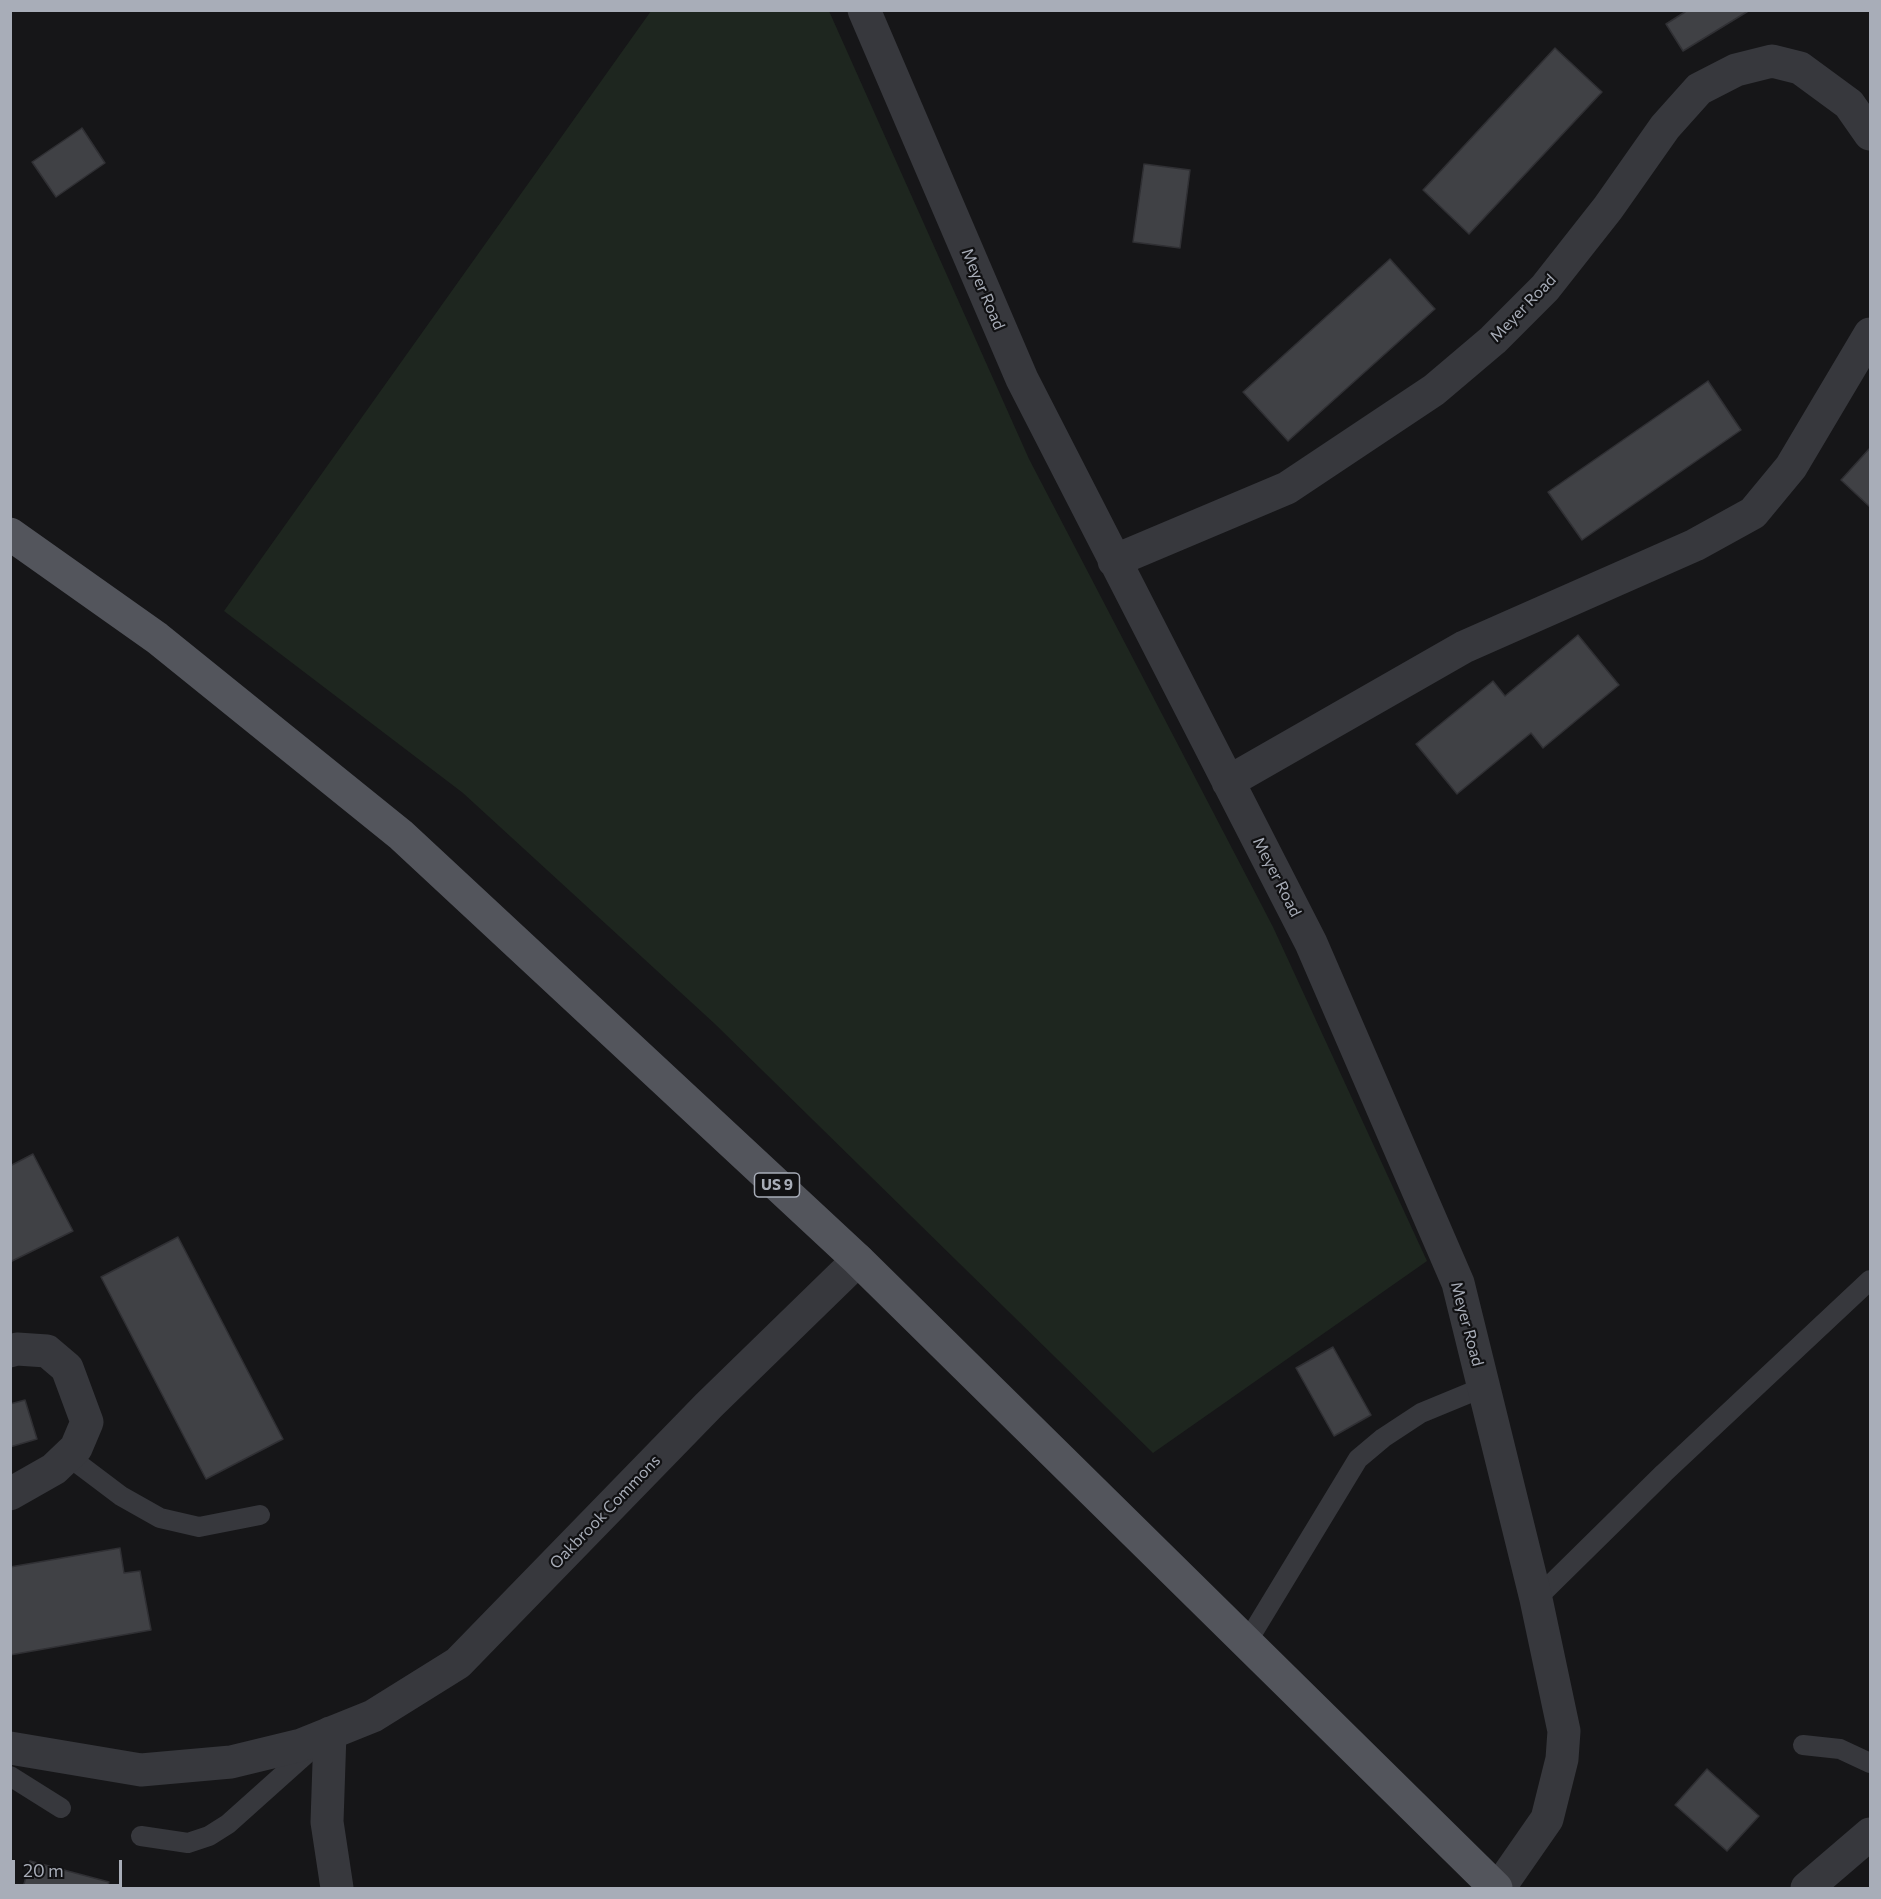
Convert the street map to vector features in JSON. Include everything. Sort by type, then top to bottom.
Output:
[{"type":"main road","name":"US 9","points":[[10,534],[157,638],[401,835],[858,1260],[1498,1888]]},
{"type":"street","name":"Meyer Road","points":[[864,10],[1022,380],[1311,943],[1458,1283],[1536,1599],[1564,1731],[1562,1759],[1547,1819],[1498,1888]]},
{"type":"street","name":"Meyer Road","points":[[1114,561],[1287,488],[1434,390],[1492,340],[1545,288],[1608,208],[1665,127],[1699,89],[1736,70],[1772,61],[1800,68],[1849,104],[1870,134]]},
{"type":"street","points":[[1228,782],[1464,646],[1695,545],[1753,513],[1791,467],[1870,334]]},
{"type":"street","name":"Oakbrook Commons","points":[[10,1748],[141,1770],[231,1762],[301,1745],[373,1716],[458,1663],[709,1405],[858,1260]]},
{"type":"street","points":[[10,1352],[17,1349],[47,1351],[67,1368],[87,1422],[76,1448],[68,1456],[54,1469],[10,1494]]},
{"type":"street","points":[[330,1733],[327,1822],[337,1888]]},
{"type":"street","points":[[1808,1888],[1866,1839]]},
{"type":"street","points":[[1841,1888],[1866,1839]]},
{"type":"lane","points":[[1536,1599],[1699,1440],[1870,1280]]},
{"type":"lane","points":[[1247,1642],[1358,1459],[1383,1438],[1421,1413],[1484,1387]]},
{"type":"lane","points":[[68,1456],[121,1496],[159,1518],[199,1527],[260,1515]]},
{"type":"lane","points":[[141,1836],[188,1843],[209,1836],[228,1824],[330,1733]]},
{"type":"lane","points":[[1803,1745],[1840,1749],[1870,1763]]},
{"type":"lane","points":[[10,1776],[62,1808]]},
{"type":"shaded area","points":[[651,11],[829,11],[1029,459],[1273,927],[1427,1261],[1153,1453],[715,1024],[463,793],[224,611]]},
{"type":"building","points":[[1684,10],[1750,10],[1683,51],[1666,24],[1685,12]]},
{"type":"building","points":[[1555,48],[1602,92],[1469,234],[1423,190]]},
{"type":"building","points":[[82,128],[105,163],[56,197],[32,162]]},
{"type":"building","points":[[1144,164],[1190,170],[1180,248],[1133,242]]},
{"type":"building","points":[[1390,259],[1435,309],[1288,441],[1243,392]]},
{"type":"building","points":[[1708,381],[1741,430],[1582,540],[1548,492]]},
{"type":"building","points":[[1870,448],[1870,507],[1841,480]]},
{"type":"building","points":[[1578,635],[1619,685],[1543,748],[1531,733],[1457,794],[1416,744],[1493,681],[1505,696]]},
{"type":"building","points":[[33,1154],[73,1231],[10,1262],[10,1166]]},
{"type":"building","points":[[178,1237],[283,1439],[206,1479],[101,1277]]},
{"type":"building","points":[[1333,1347],[1371,1415],[1334,1436],[1296,1368]]},
{"type":"building","points":[[25,1400],[37,1439],[10,1447],[10,1404]]},
{"type":"building","points":[[120,1548],[124,1573],[140,1571],[151,1630],[10,1655],[10,1567]]},
{"type":"building","points":[[1707,1769],[1759,1816],[1727,1851],[1675,1805]]},
{"type":"building","points":[[30,1861],[109,1882],[107,1888],[23,1888]]}]
